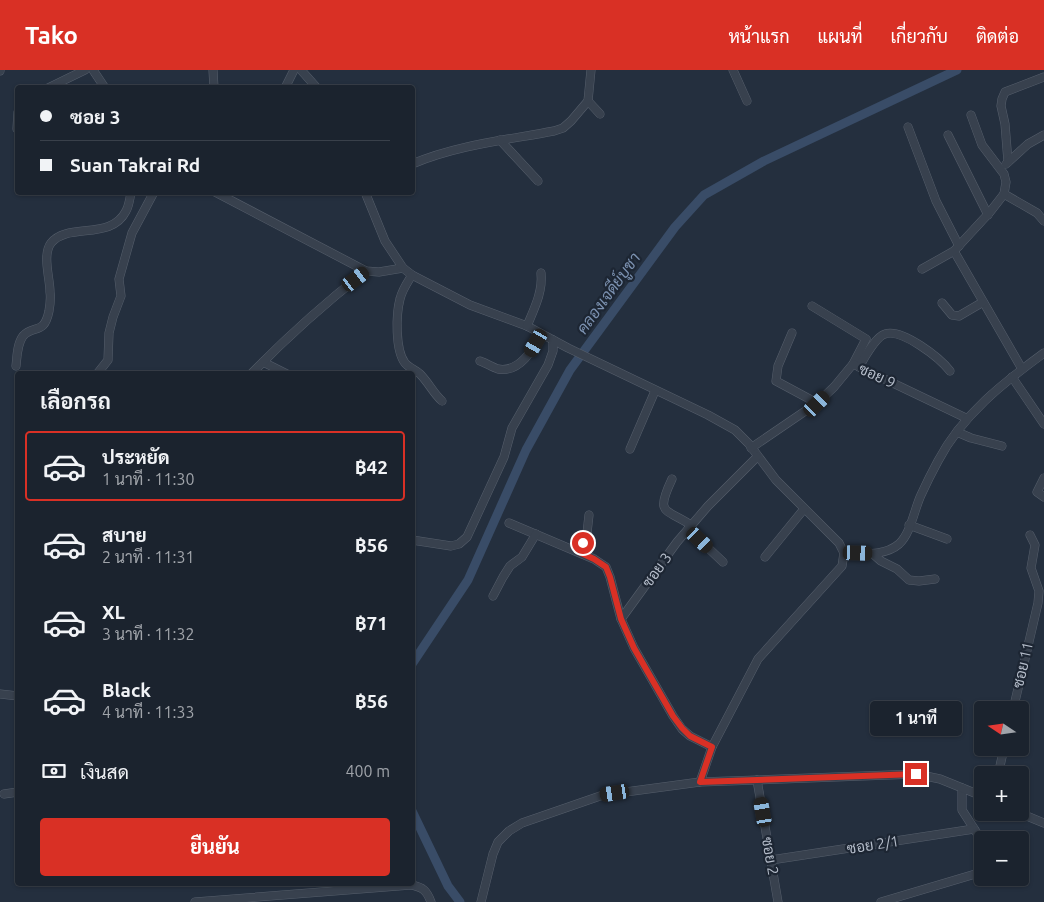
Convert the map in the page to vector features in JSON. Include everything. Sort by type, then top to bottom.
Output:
[{"type":"street","points":[[54,85],[85,70]]},
{"type":"street","points":[[93,70],[103,85]]},
{"type":"street","points":[[212,70],[214,85]]},
{"type":"street","points":[[286,85],[294,70]]},
{"type":"street","points":[[301,70],[314,85]]},
{"type":"street","points":[[415,163],[478,143],[563,128],[588,101],[591,70]]},
{"type":"street","points":[[744,70],[734,73],[747,101]]},
{"type":"street","points":[[1008,162],[1005,124],[1001,106],[1002,99],[1005,92],[1044,77]]},
{"type":"street","points":[[588,101],[600,114]]},
{"type":"street","points":[[922,269],[956,248],[988,215],[1004,194],[1006,182],[1004,174],[982,146],[972,115]]},
{"type":"street","points":[[908,127],[956,248],[983,302],[1022,369]]},
{"type":"street","points":[[948,135],[988,215]]},
{"type":"street","points":[[1000,169],[1028,144],[1044,135]]},
{"type":"street","points":[[500,140],[538,180]]},
{"type":"street","points":[[1004,194],[1043,217]]},
{"type":"street","points":[[16,366],[18,348],[23,336],[40,328],[46,322],[50,293],[47,257],[50,244],[66,234],[98,230],[116,222],[127,210],[130,195]]},
{"type":"street","points":[[99,371],[108,360],[109,334],[113,316],[121,296],[119,279],[132,232],[152,195]]},
{"type":"street","points":[[221,195],[366,271],[379,272],[403,268]]},
{"type":"street","points":[[366,195],[385,241],[403,268],[412,275],[470,304],[527,326],[735,430],[776,480],[839,543],[844,553],[842,566],[758,659],[712,747],[700,782]]},
{"type":"street","points":[[254,371],[333,296],[366,271]]},
{"type":"street","points":[[527,326],[540,295],[541,273]]},
{"type":"street","points":[[412,275],[404,287],[400,300],[397,320],[398,343],[406,364],[420,374],[433,393],[442,401]]},
{"type":"street","points":[[942,303],[952,315],[959,316],[983,302]]},
{"type":"street","points":[[812,306],[866,339],[856,366]]},
{"type":"street","points":[[792,333],[778,366],[776,381],[817,404]]},
{"type":"street","points":[[856,366],[883,334],[890,333],[907,338],[920,345],[943,362],[950,371]]},
{"type":"street","points":[[480,361],[497,368],[504,369],[512,366],[531,353],[541,334]]},
{"type":"street","points":[[415,540],[451,546],[459,544],[467,537],[504,457],[512,428],[548,365],[553,351],[553,340]]},
{"type":"street","points":[[844,553],[873,554],[889,550],[899,544],[938,460],[966,418],[1012,377],[1044,353]]},
{"type":"street","points":[[263,362],[281,371]]},
{"type":"street","name":"ซอย 9","points":[[751,448],[817,404],[856,366],[966,418]]},
{"type":"street","points":[[1012,377],[1044,424]]},
{"type":"street","points":[[630,449],[655,390]]},
{"type":"street","points":[[957,432],[971,438],[1002,446]]},
{"type":"street","name":"ซอย 3","points":[[621,619],[690,527],[708,506],[758,457]]},
{"type":"street","points":[[1044,478],[1038,492],[1044,497]]},
{"type":"street","points":[[672,479],[664,496],[664,509],[668,514],[690,527],[723,562]]},
{"type":"street","points":[[765,557],[804,509]]},
{"type":"street","points":[[579,552],[587,533],[589,515]]},
{"type":"street","points":[[509,523],[579,552],[606,567],[621,619],[634,648],[673,716],[690,736],[712,747]]},
{"type":"street","points":[[909,525],[947,539]]},
{"type":"street","points":[[492,596],[502,577],[510,566],[522,556],[536,534]]},
{"type":"street","name":"ซอย 11","points":[[1015,701],[1038,603],[1039,591],[1030,568],[1036,545],[1030,535]]},
{"type":"street","points":[[873,554],[909,580],[935,579]]},
{"type":"street","points":[[0,694],[15,696]]},
{"type":"street","points":[[481,902],[486,875],[493,854],[498,842],[509,831],[522,823],[603,795],[700,782],[916,774],[940,778],[974,793]]},
{"type":"street","name":"ซอย 2","points":[[757,780],[778,902]]},
{"type":"street","points":[[962,788],[962,810],[974,829]]},
{"type":"street","points":[[4,794],[15,792]]},
{"type":"street","points":[[1029,817],[1044,823]]},
{"type":"street","name":"ซอย 2/1","points":[[771,860],[974,829]]},
{"type":"street","points":[[881,902],[974,874]]},
{"type":"street","points":[[195,902],[398,886]]},
{"type":"street","points":[[415,886],[421,887],[428,893],[432,902]]},
{"type":"waterway","name":"คลองเจดีย์บูชา","points":[[415,660],[468,580],[526,450],[570,370],[675,227],[704,195],[764,161],[957,70]]},
{"type":"waterway","name":"คลองเจดีย์บูชา","points":[[415,817],[448,886],[460,902]]},
{"type":"route","points":[[583,543],[579,552],[606,567],[621,619],[634,648],[673,716],[690,736],[712,747],[700,782],[916,774]]}]
